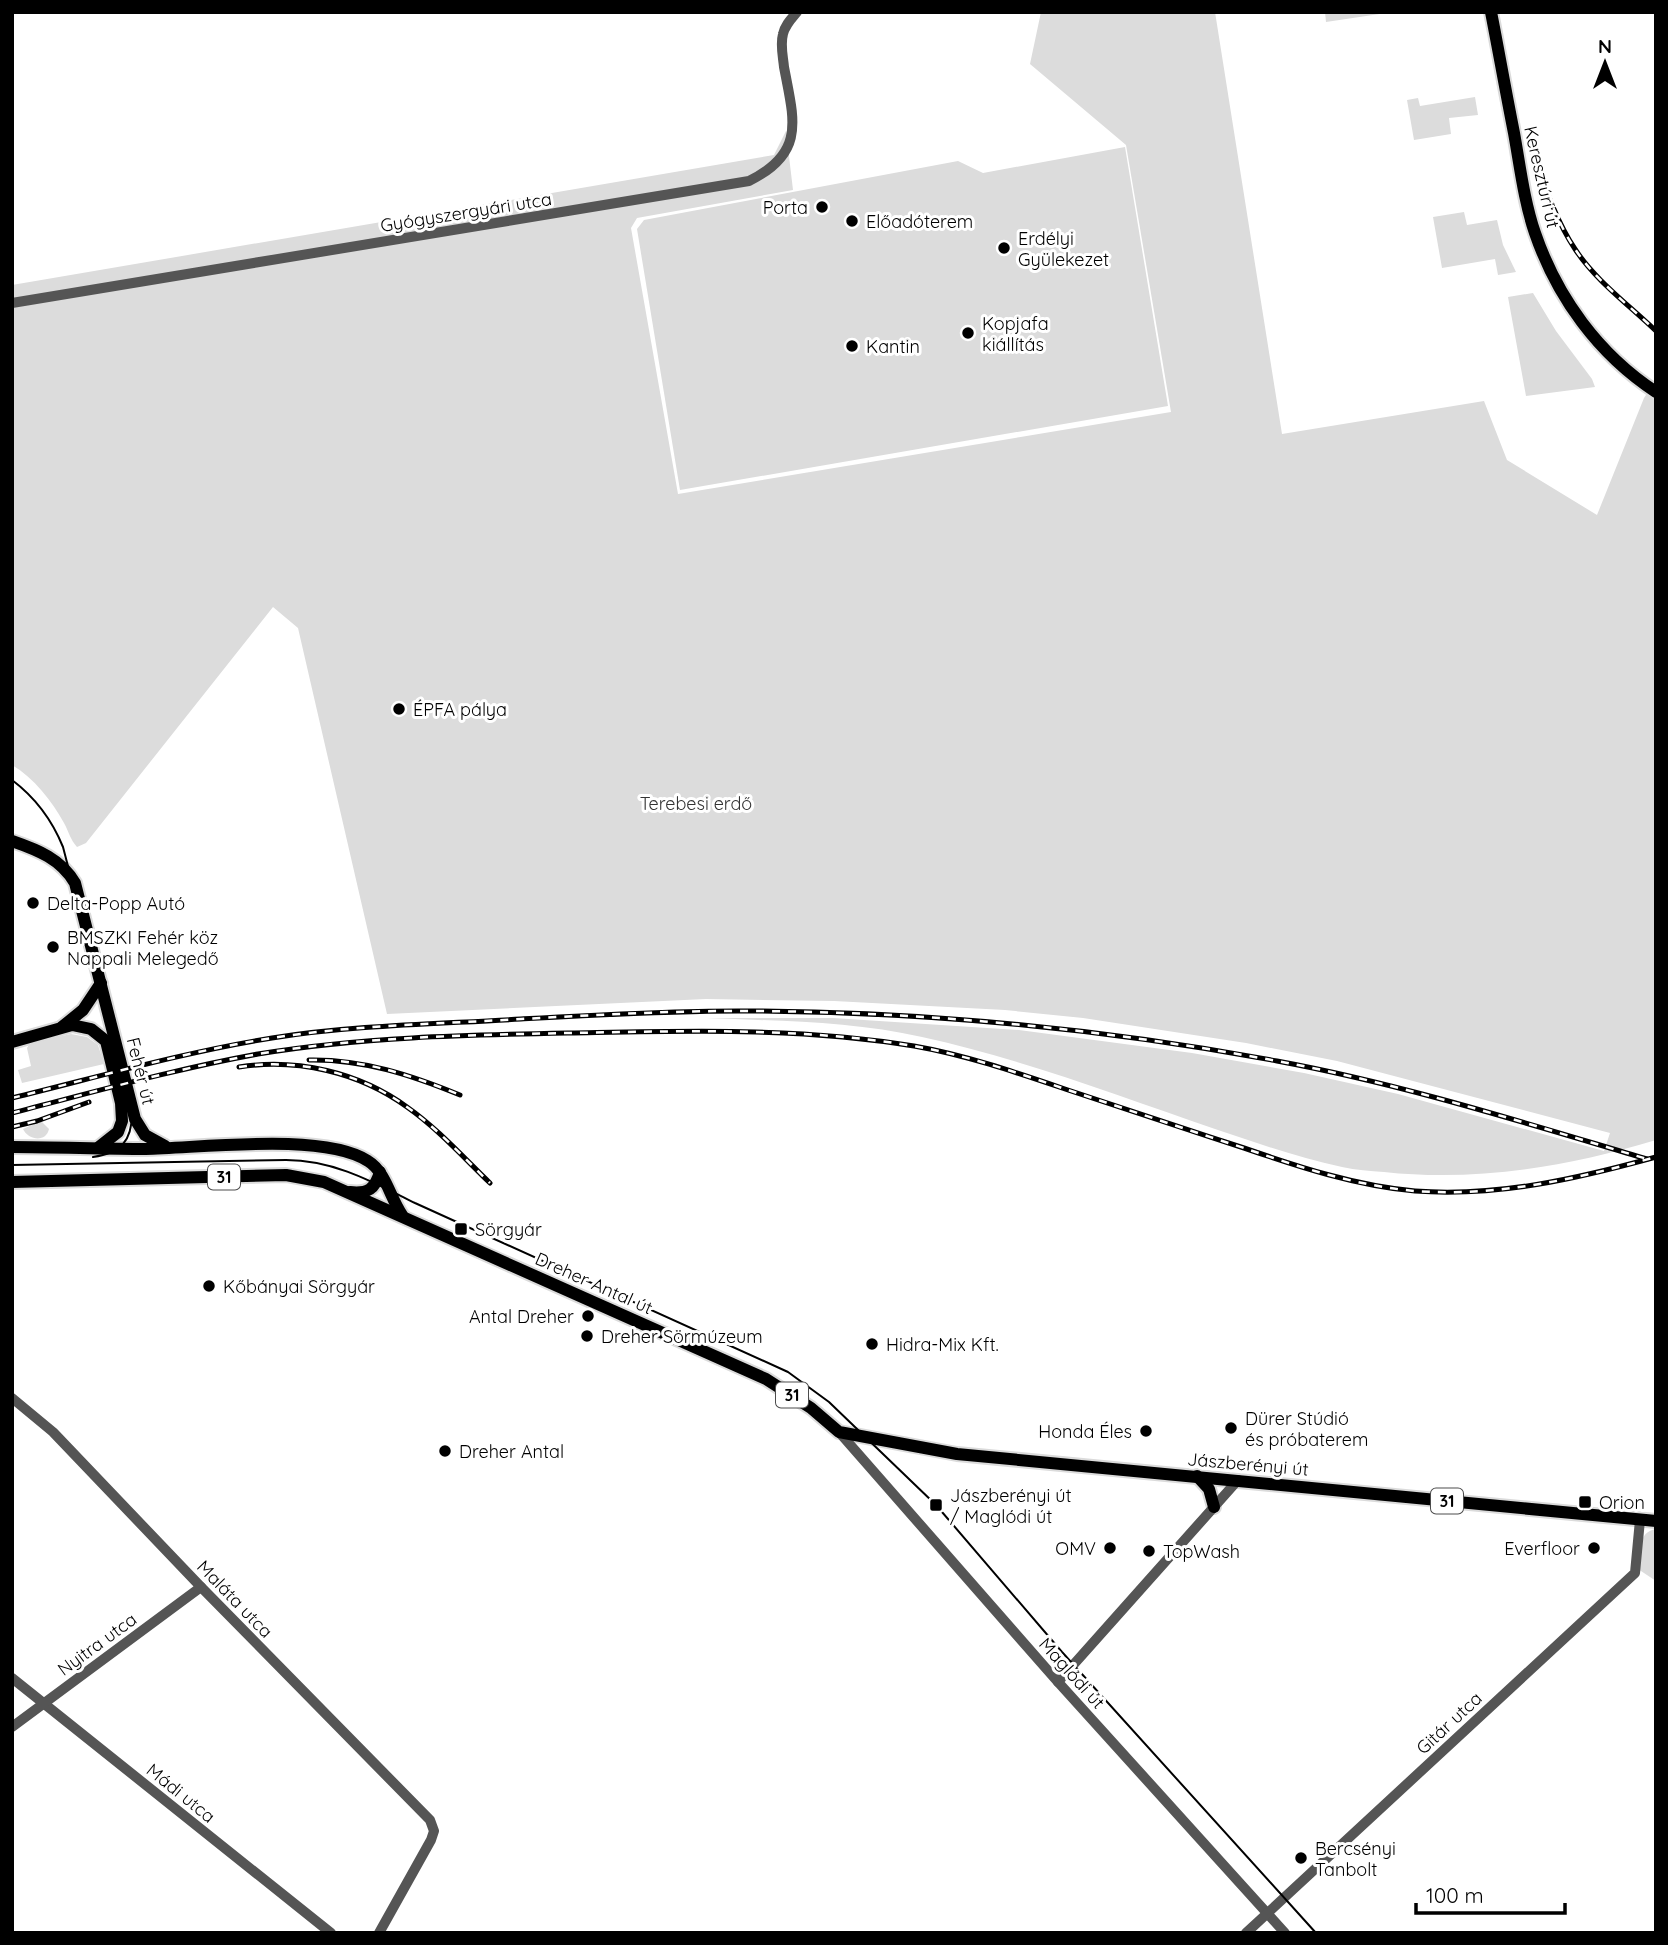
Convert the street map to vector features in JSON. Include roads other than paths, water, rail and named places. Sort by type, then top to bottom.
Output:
[{"type":"main road","name":"Keresztúri út","points":[[1491,12],[1531,219],[1549,266],[1578,317],[1602,347],[1626,370],[1656,392]]},
{"type":"main road","name":"Fehér út","points":[[12,841],[54,859],[64,866],[72,877],[102,983],[135,1119],[145,1135],[172,1149]]},
{"type":"main road","points":[[12,1042],[62,1028],[83,1010],[102,983]]},
{"type":"main road","name":"Fehér út","points":[[62,1028],[72,1025],[84,1027],[95,1031],[106,1041],[121,1103],[122,1121],[118,1132],[99,1147]]},
{"type":"main road","name":"31","points":[[12,1147],[172,1149],[304,1144],[356,1155],[380,1172]]},
{"type":"main road","points":[[346,1192],[362,1193],[370,1190],[376,1186],[380,1172]]},
{"type":"main road","points":[[380,1172],[393,1202],[403,1216]]},
{"type":"main road","name":"Dreher Antal út","points":[[12,1182],[286,1175],[324,1182],[766,1379],[811,1408],[839,1432]]},
{"type":"main road","name":"Jászberényi út","points":[[839,1432],[957,1454],[1656,1521]]},
{"type":"main road","points":[[1197,1476],[1209,1489],[1214,1507]]},
{"type":"street","name":"Gyógyszergyári utca","points":[[12,303],[749,181],[768,172],[782,158],[790,141],[793,117],[782,37],[787,24],[797,12]]},
{"type":"street","name":"Maláta utca","points":[[12,1398],[57,1436],[433,1825],[431,1840],[379,1933]]},
{"type":"street","name":"Maglódi út","points":[[839,1432],[1058,1682],[1286,1933]]},
{"type":"street","points":[[1058,1682],[1238,1480]]},
{"type":"street","name":"Gitár utca","points":[[1246,1933],[1635,1573],[1640,1520]]},
{"type":"street","name":"Nyitra utca","points":[[12,1727],[201,1587]]},
{"type":"street","name":"Mádi utca","points":[[12,1678],[331,1933]]},
{"type":"tram line","points":[[12,780],[29,794],[42,810],[63,847],[132,1113],[130,1131],[123,1144],[118,1149],[93,1157]]},
{"type":"tram line","points":[[12,1165],[286,1160],[337,1168],[788,1372],[829,1402],[936,1505],[1062,1652],[1316,1933]]},
{"type":"railway","points":[[1531,148],[1555,213],[1575,249],[1602,282],[1656,331]]},
{"type":"railway","points":[[12,1098],[206,1050],[334,1030],[657,1012],[874,1014],[1076,1031],[1277,1061],[1417,1093],[1647,1159]]},
{"type":"railway","points":[[12,1113],[135,1081],[296,1048],[413,1038],[491,1035],[785,1033],[871,1040],[953,1054],[1307,1169],[1393,1188],[1446,1192],[1507,1189],[1566,1179],[1656,1157]]},
{"type":"railway","points":[[309,1060],[368,1065],[460,1095]]},
{"type":"railway","points":[[239,1067],[305,1066],[327,1070],[369,1085],[418,1115],[490,1183]]},
{"type":"railway","points":[[12,1127],[89,1102]]},
{"type":"place","name":"Porta","points":[[822,207]]},
{"type":"place","name":"Előadóterem","points":[[852,221]]},
{"type":"place","name":"Erdélyi Gyülekezet","points":[[1004,248]]},
{"type":"place","name":"Kopjafa kiállítás","points":[[968,333]]},
{"type":"place","name":"Kantin","points":[[852,346]]},
{"type":"place","name":"ÉPFA pálya","points":[[399,709]]},
{"type":"place","name":"Delta-Popp Autó","points":[[33,903]]},
{"type":"place","name":"BMSZKI Fehér köz Nappali Melegedő","points":[[53,947]]},
{"type":"place","name":"Sörgyár","points":[[461,1229]]},
{"type":"place","name":"Kőbányai Sörgyár","points":[[209,1286]]},
{"type":"place","name":"Antal Dreher","points":[[588,1316]]},
{"type":"place","name":"Dreher Sörmúzeum","points":[[587,1336]]},
{"type":"place","name":"Hidra-Mix Kft.","points":[[872,1344]]},
{"type":"place","name":"Dürer Stúdió és próbaterem","points":[[1231,1428]]},
{"type":"place","name":"Honda Éles","points":[[1146,1431]]},
{"type":"place","name":"Dreher Antal","points":[[445,1451]]},
{"type":"place","name":"Orion","points":[[1585,1502]]},
{"type":"place","name":"Jászberényi út / Maglódi út","points":[[936,1505]]},
{"type":"place","name":"OMV","points":[[1110,1548]]},
{"type":"place","name":"Everfloor","points":[[1594,1548]]},
{"type":"place","name":"TopWash","points":[[1149,1551]]},
{"type":"place","name":"Bercsényi Tanbolt","points":[[1301,1858]]},
{"type":"park label","name":"Terebesi erdő","points":[[696,803]]}]
